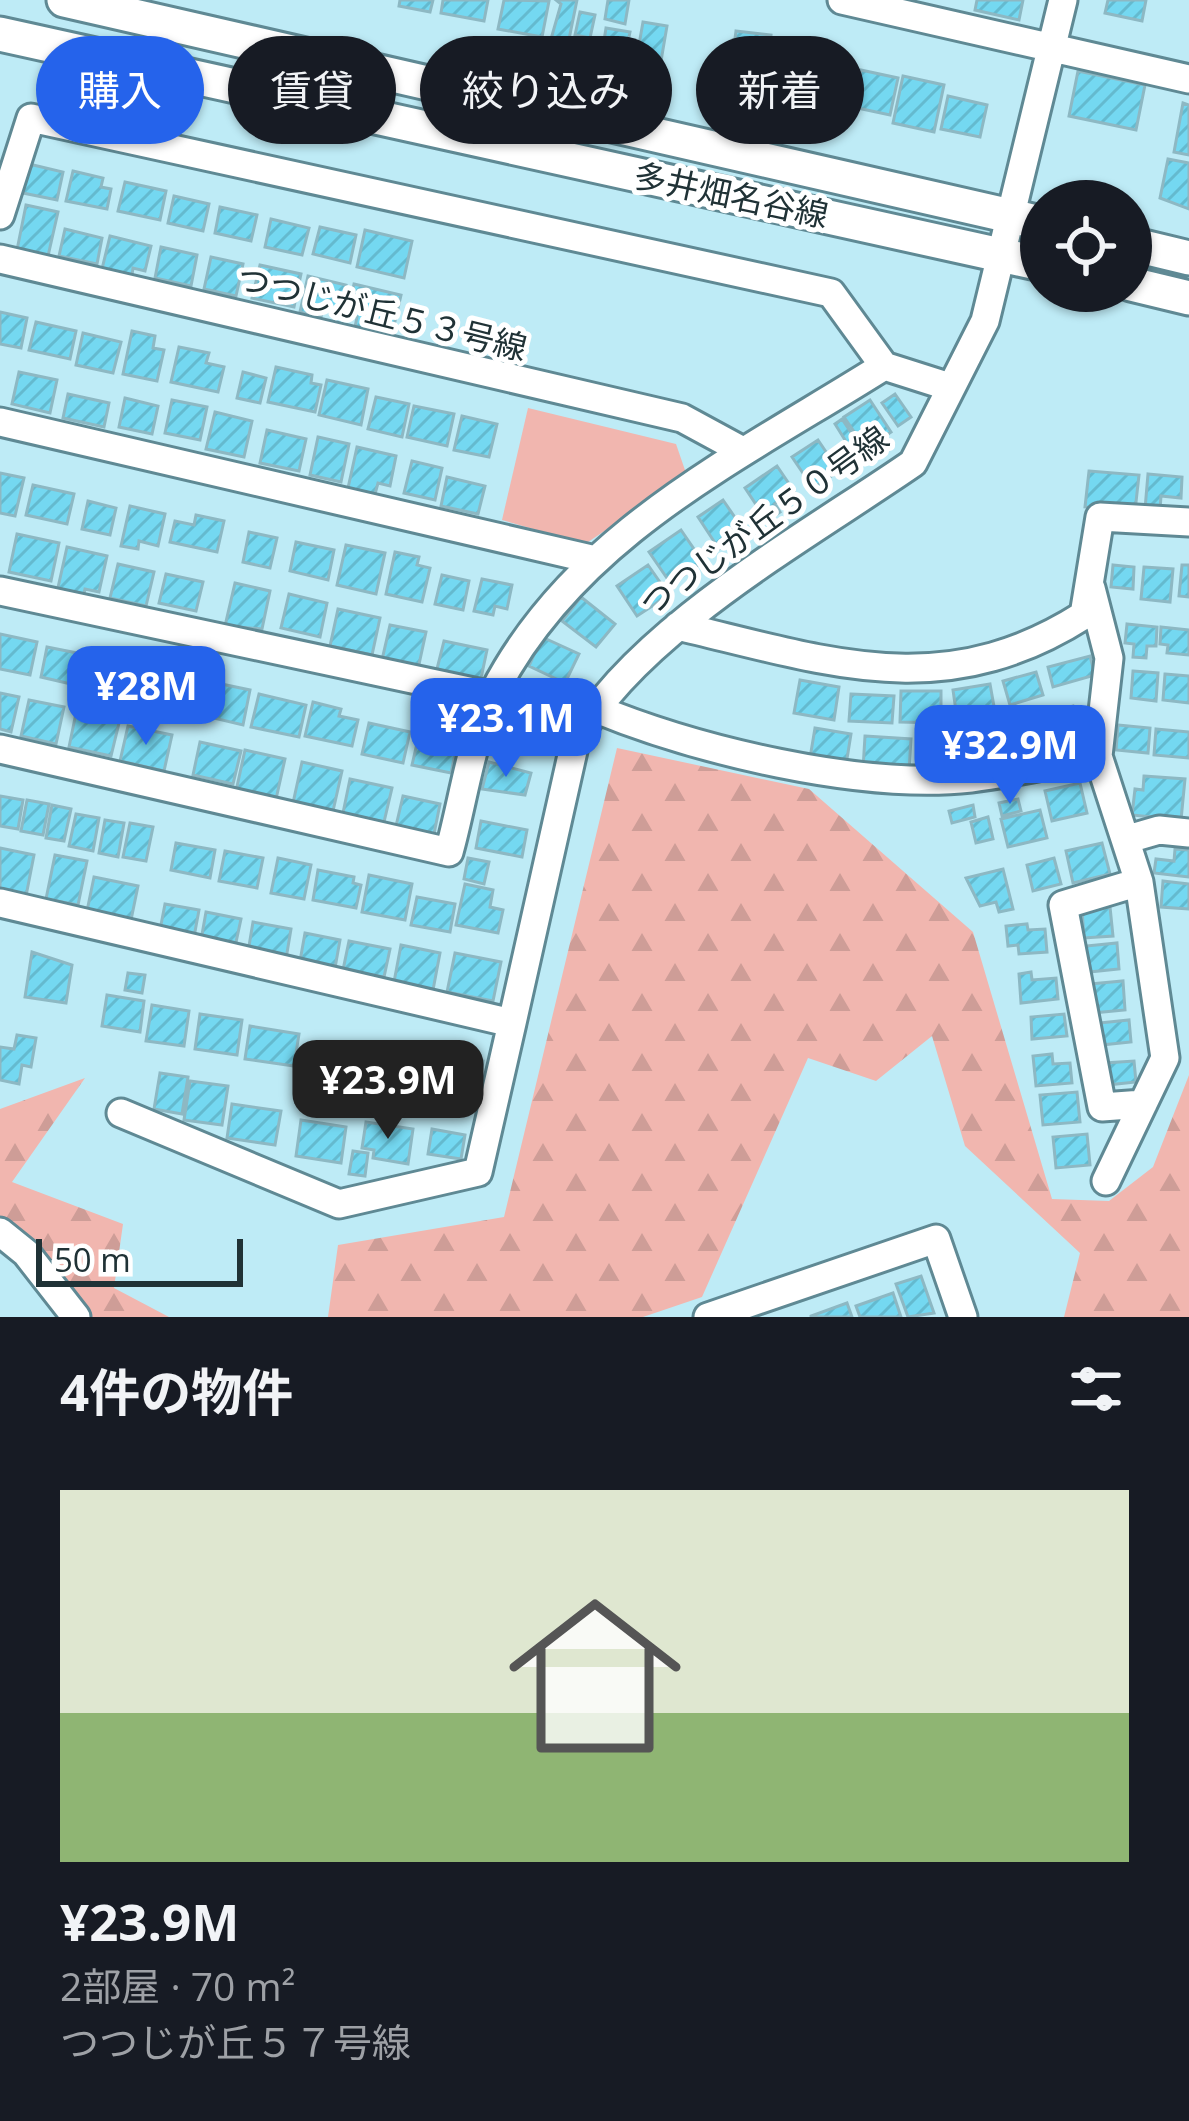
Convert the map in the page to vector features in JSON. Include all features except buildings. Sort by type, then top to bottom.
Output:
[{"type":"street","name":"多井畑名谷線","points":[[64,0],[1020,219]]},
{"type":"street","points":[[842,0],[949,12],[1052,50],[1189,80]]},
{"type":"street","name":"つつじが丘５０号線","points":[[1031,180],[1063,0]]},
{"type":"street","name":"多井畑名谷線","points":[[0,34],[1020,258]]},
{"type":"street","points":[[0,215],[31,118],[830,293],[884,366],[950,387]]},
{"type":"street","name":"つつじが丘５０号線","points":[[121,1113],[339,1204],[478,1172],[575,742],[594,708],[628,668],[678,626],[913,463],[985,321],[1001,254],[1020,227]]},
{"type":"street","points":[[1152,249],[1189,258]]},
{"type":"street","name":"つつじが丘５３号線","points":[[0,259],[682,418],[741,450]]},
{"type":"street","points":[[1152,289],[1189,298]]},
{"type":"street","points":[[0,749],[449,852],[492,697],[547,613],[592,559],[741,450],[884,366]]},
{"type":"street","points":[[0,422],[592,559]]},
{"type":"street","points":[[678,626],[908,672],[953,667],[1055,633],[1084,615],[1100,517],[1189,522]]},
{"type":"street","points":[[1090,587],[1109,658],[1098,756],[1139,882],[1165,1058],[1106,1181]]},
{"type":"street","points":[[0,591],[492,697]]},
{"type":"street","points":[[594,708],[672,740],[876,777],[967,778],[1098,756]]},
{"type":"street","points":[[1128,839],[1159,830],[1189,833]]},
{"type":"street","points":[[1139,882],[1063,905],[1102,1107],[1144,1104]]},
{"type":"street","points":[[0,903],[512,1023]]},
{"type":"street","points":[[0,1232],[26,1253],[76,1317]]},
{"type":"street","points":[[708,1317],[936,1239],[963,1317]]},
{"type":"green space","points":[[528,408],[676,444],[687,476],[585,544],[502,520]]},
{"type":"green space","points":[[617,748],[809,789],[973,932],[1052,1199],[1109,1201],[1153,1167],[1189,1075],[1189,1317],[1064,1317],[1080,1253],[965,1146],[932,1036],[876,1081],[808,1058],[702,1297],[643,1317],[328,1317],[338,1245],[504,1217]]},
{"type":"green space","points":[[85,1078],[12,1182],[123,1224],[114,1288],[169,1317],[88,1317],[0,1221],[0,1109]]}]
